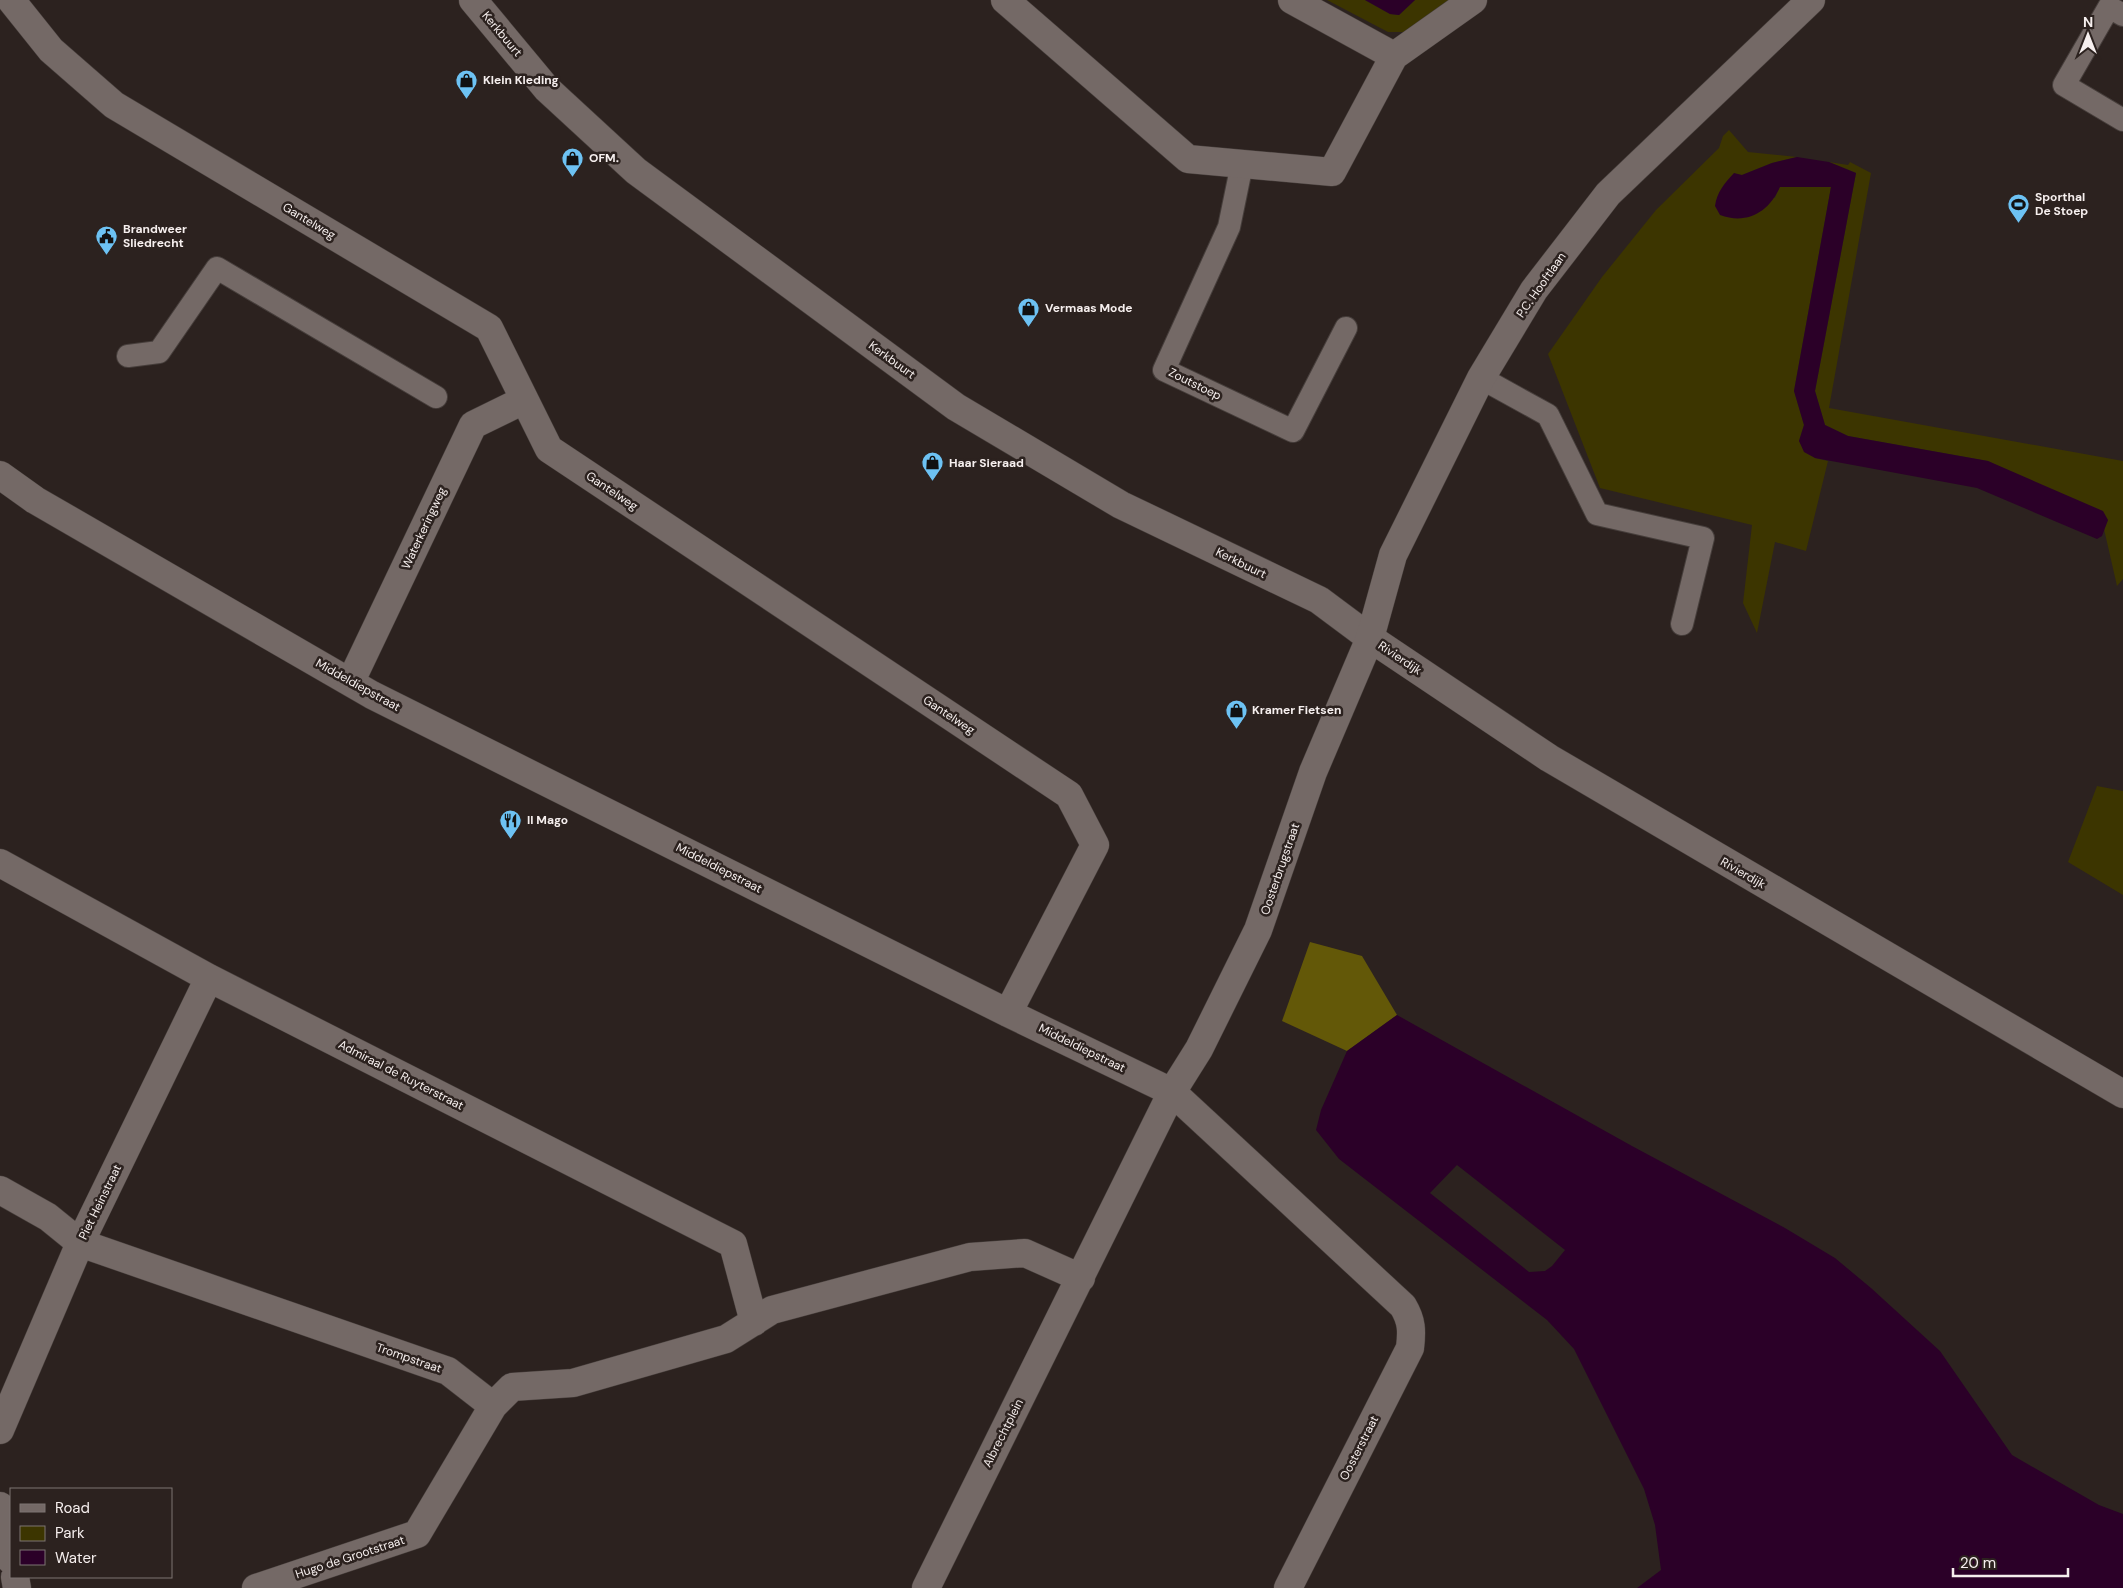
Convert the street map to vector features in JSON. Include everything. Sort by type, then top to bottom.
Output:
[{"type":"street","name":"Gantelweg","points":[[11,0],[51,50],[114,105],[489,328],[549,448],[1069,796],[1096,846],[1008,1013]]},
{"type":"street","name":"Kerkbuurt","points":[[473,0],[547,89],[636,171],[956,408],[1121,505],[1319,600],[1370,638]]},
{"type":"street","points":[[1005,0],[1188,159],[1332,172],[1394,56],[1473,0]]},
{"type":"street","points":[[1292,0],[1394,56]]},
{"type":"street","name":"P.C. Hooftlaan","points":[[1370,638],[1393,555],[1481,378],[1534,290],[1608,194],[1811,0]]},
{"type":"street","name":"Waterkeringweg","points":[[351,681],[473,425],[524,400]]},
{"type":"street","name":"Middeldiepstraat","points":[[0,474],[36,500],[351,681],[372,695],[1008,1013],[1172,1092],[1403,1306]]},
{"type":"street","name":"Oosterbrugstraat","points":[[1172,1092],[1199,1049],[1258,930],[1313,772],[1370,638]]},
{"type":"street","name":"Rivierdijk","points":[[1370,638],[1548,758],[2123,1094]]},
{"type":"street","name":"Admiraal de Ruyterstraat","points":[[0,864],[209,978],[733,1244],[754,1322]]},
{"type":"street","name":"Piet Heinstraat","points":[[0,1430],[80,1243],[209,978]]},
{"type":"street","name":"Albrechtplein","points":[[926,1588],[1172,1092]]},
{"type":"street","name":"Trompstraat","points":[[0,1190],[48,1217],[80,1243],[448,1371],[493,1406]]},
{"type":"street","points":[[493,1406],[512,1387],[573,1384],[726,1339],[772,1310],[970,1257],[1025,1253],[1081,1278]]},
{"type":"street","name":"Oosterstraat","points":[[1288,1588],[1410,1348],[1412,1330],[1410,1318],[1403,1306]]},
{"type":"street","name":"Hugo de Grootstraat","points":[[256,1588],[417,1534],[493,1406]]},
{"type":"street","points":[[0,1506],[10,1555]]},
{"type":"lane","points":[[2123,15],[2108,7],[2064,85],[2123,120]]},
{"type":"lane","name":"Zoutstoep","points":[[1242,164],[1229,227],[1164,370],[1293,431],[1346,328]]},
{"type":"lane","points":[[128,356],[159,352],[217,268],[436,396]]},
{"type":"lane","points":[[1481,378],[1548,415],[1597,514],[1703,538],[1682,624]]},
{"type":"green space","points":[[1327,0],[1365,0],[1390,14],[1399,15],[1415,0],[1453,0],[1409,32],[1388,32]]},
{"type":"green space","points":[[1729,130],[1748,152],[1797,157],[1772,163],[1742,175],[1775,198],[1779,187],[1831,187],[1794,391],[1804,425],[1799,441],[1815,458],[1828,461],[1806,551],[1775,542],[1757,633],[1743,603],[1752,525],[1600,488],[1548,354],[1602,277],[1656,210],[1719,148],[1723,136]]},
{"type":"green space","points":[[1829,162],[1848,165],[1850,162],[1871,173],[1829,408],[2123,461],[2123,579],[2117,586],[2104,529],[2108,520],[1988,461],[1848,436],[1825,425],[1815,391],[1856,173]]},
{"type":"green space","points":[[2097,786],[2123,791],[2123,895],[2068,862]]},
{"type":"shaded area","points":[[1310,942],[1362,956],[1397,1015],[1347,1051],[1282,1021]]},
{"type":"water","points":[[1365,0],[1415,0],[1399,15],[1390,14]]},
{"type":"water","points":[[1797,157],[1829,162],[1856,173],[1815,391],[1825,425],[1848,436],[1988,461],[2103,511],[2108,520],[2102,536],[2097,539],[1977,488],[1815,458],[1804,452],[1799,441],[1804,425],[1794,391],[1831,187],[1780,187],[1770,203],[1756,214],[1748,217],[1730,218],[1720,215],[1715,206],[1717,196],[1734,173],[1742,175],[1772,163]]},
{"type":"water","points":[[1397,1015],[1632,1146],[1785,1228],[1835,1258],[1940,1351],[2012,1455],[2099,1505],[2123,1514],[2123,1588],[1637,1588],[1661,1570],[1655,1525],[1644,1489],[1574,1349],[1547,1320],[1339,1159],[1316,1130],[1321,1110],[1347,1051]]},
{"type":"pier","points":[[1457,1165],[1565,1250],[1552,1266],[1545,1271],[1529,1272],[1430,1193]]},
{"type":"place","name":"Klein Kleding","points":[[467,99]]},
{"type":"place","name":"OFM.","points":[[573,177]]},
{"type":"place","name":"Sporthal De Stoep","points":[[2019,223]]},
{"type":"place","name":"Brandweer Sliedrecht","points":[[107,255]]},
{"type":"place","name":"Vermaas Mode","points":[[1029,327]]},
{"type":"place","name":"Haar Sieraad","points":[[933,482]]},
{"type":"place","name":"Kramer Fietsen","points":[[1236,729]]},
{"type":"place","name":"Il Mago","points":[[511,839]]}]
